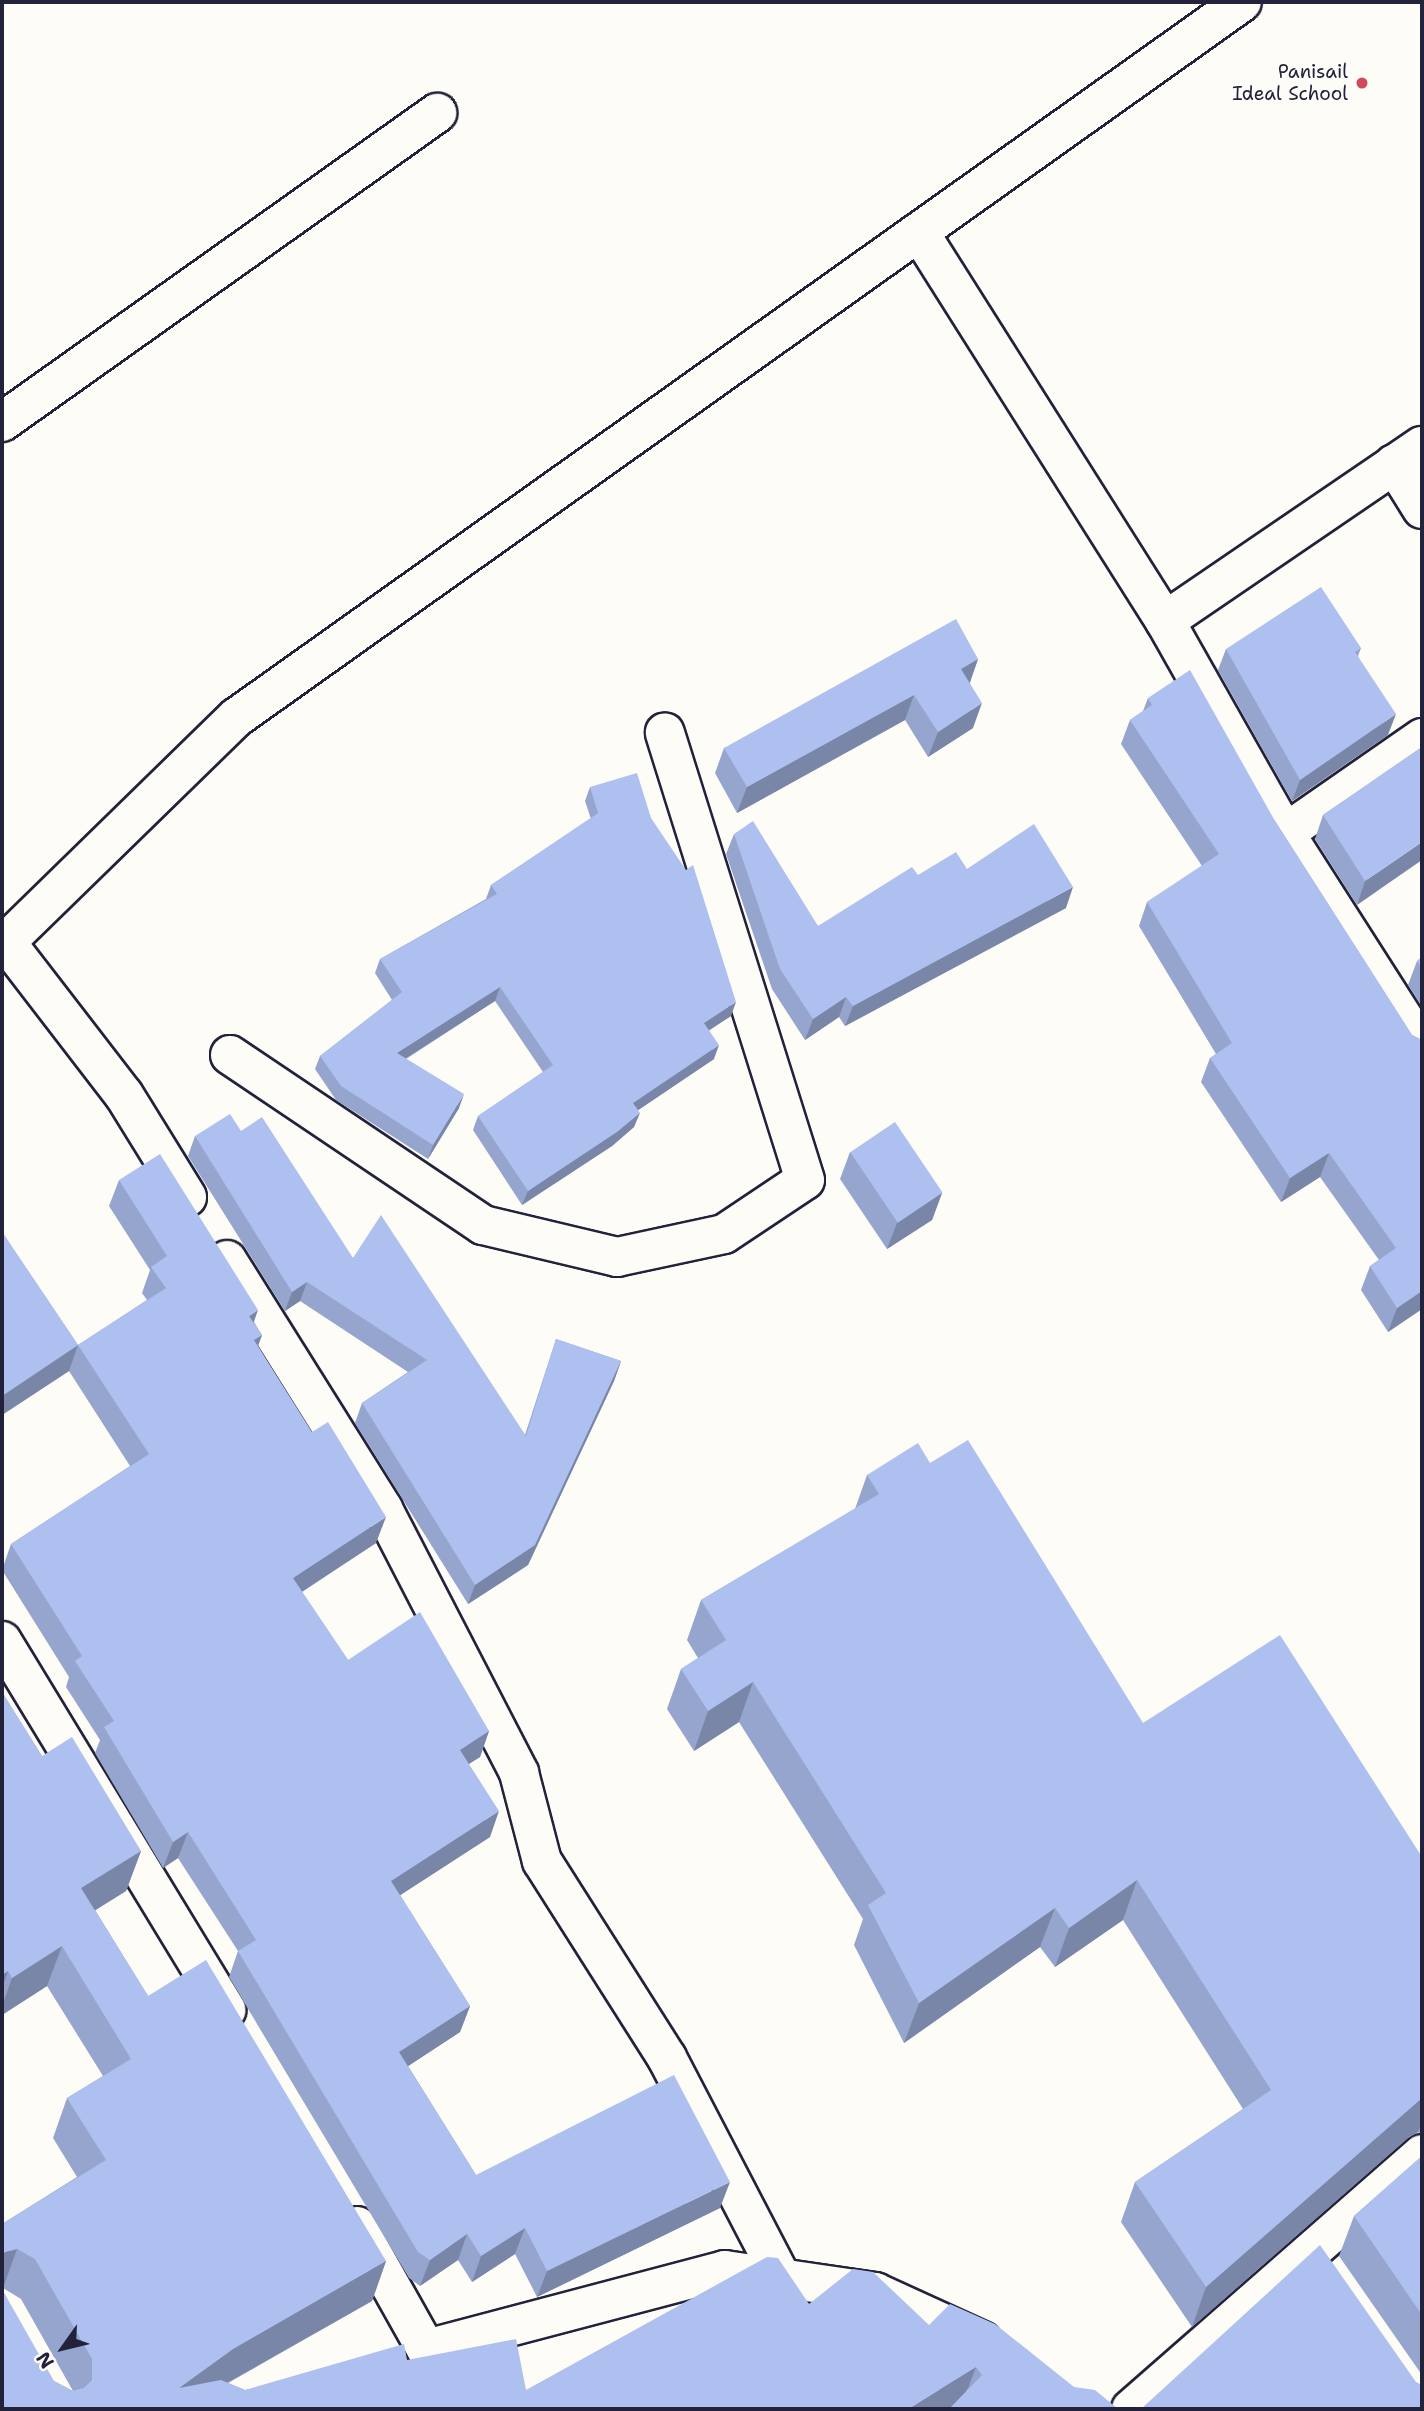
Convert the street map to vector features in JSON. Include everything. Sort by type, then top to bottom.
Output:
[{"type":"street","points":[[782,2279],[667,2058],[542,1861],[519,1773],[383,1508],[124,1096],[4,944],[237,717],[1241,2]]},
{"type":"street","points":[[2,422],[437,113]]},
{"type":"street","points":[[919,232],[1165,621],[1285,833],[1422,1047]]},
{"type":"street","points":[[1165,621],[1408,455],[1422,509]]},
{"type":"street","points":[[230,1055],[483,1225],[617,1257],[724,1234],[805,1180],[665,732]]},
{"type":"street","points":[[1285,833],[1422,738]]},
{"type":"street","points":[[2,1641],[248,2048]]},
{"type":"street","points":[[1131,2409],[1422,2154]]},
{"type":"street","points":[[335,2191],[426,2349]]},
{"type":"street","points":[[1310,2252],[1334,2286]]},
{"type":"street","points":[[389,2359],[725,2270],[875,2292],[992,2345],[1013,2361]]},
{"type":"building","points":[[1321,587],[1361,648],[1355,652],[1396,714],[1300,780],[1226,649]]},
{"type":"building","points":[[956,619],[978,659],[961,669],[982,703],[938,732],[914,695],[747,787],[724,748]]},
{"type":"building","points":[[1190,670],[1275,821],[1412,1035],[1422,1040],[1422,1291],[1397,1308],[1370,1266],[1396,1248],[1329,1153],[1290,1178],[1210,1058],[1232,1043],[1147,902],[1219,854],[1130,720],[1152,705],[1148,698]]},
{"type":"building","points":[[1422,747],[1422,842],[1365,881],[1323,815]]},
{"type":"building","points":[[637,773],[651,818],[686,870],[693,865],[736,1002],[704,1023],[719,1045],[633,1103],[640,1113],[617,1132],[528,1191],[478,1116],[553,1065],[500,987],[397,1053],[464,1094],[433,1145],[341,1086],[320,1056],[402,992],[380,959],[497,894],[491,885],[598,813],[590,787]]},
{"type":"building","points":[[753,821],[818,926],[912,867],[918,875],[956,852],[967,869],[1034,824],[1073,887],[853,1006],[846,997],[813,1019],[780,969],[734,834]]},
{"type":"building","points":[[230,1114],[241,1131],[262,1117],[353,1258],[381,1215],[526,1436],[556,1339],[621,1361],[535,1545],[475,1585],[362,1403],[427,1360],[307,1282],[292,1292],[195,1136]]},
{"type":"building","points":[[895,1122],[943,1192],[898,1223],[850,1152]]},
{"type":"building","points":[[160,1154],[258,1310],[249,1316],[262,1335],[254,1340],[312,1432],[328,1422],[386,1517],[293,1578],[348,1660],[420,1612],[489,1731],[460,1750],[499,1811],[391,1881],[470,2006],[399,2052],[476,2175],[674,2075],[730,2182],[547,2271],[525,2228],[481,2256],[467,2234],[430,2260],[418,2252],[238,1951],[256,1940],[188,1832],[173,1842],[104,1727],[114,1721],[75,1661],[82,1656],[11,1544],[149,1454],[78,1345],[166,1288],[151,1267],[167,1256],[119,1180]]},
{"type":"building","points":[[2,1232],[78,1345],[2,1396]]},
{"type":"building","points":[[968,1440],[1143,1723],[1280,1635],[1422,1857],[1422,2098],[1206,2287],[1135,2182],[1271,2090],[1137,1880],[1069,1928],[1055,1908],[919,2003],[868,1905],[886,1893],[753,1682],[708,1711],[681,1669],[726,1640],[701,1600],[879,1494],[867,1475],[918,1443],[930,1463]]},
{"type":"building","points":[[2,1692],[42,1756],[72,1737],[141,1851],[81,1888],[148,1996],[206,1960],[386,2261],[233,2349],[179,2388],[221,2380],[245,2390],[404,2344],[407,2360],[516,2339],[526,2390],[767,2257],[778,2258],[809,2304],[853,2269],[873,2272],[929,2325],[950,2304],[995,2324],[1074,2387],[1095,2390],[1118,2409],[949,2409],[982,2375],[976,2367],[908,2409],[2,2409],[2,2289],[54,2381],[72,2391],[84,2388],[92,2380],[92,2359],[35,2259],[17,2249],[2,2255],[2,2224],[106,2160],[67,2098],[131,2059],[62,1946],[12,1978],[8,1971],[2,1975]]},
{"type":"building","points":[[1422,2156],[1422,2315],[1354,2216]]},
{"type":"building","points":[[1320,2245],[1416,2382],[1422,2385],[1422,2409],[1141,2409]]},
{"type":"place","name":"Panisail Ideal School","points":[[1362,83]]}]
